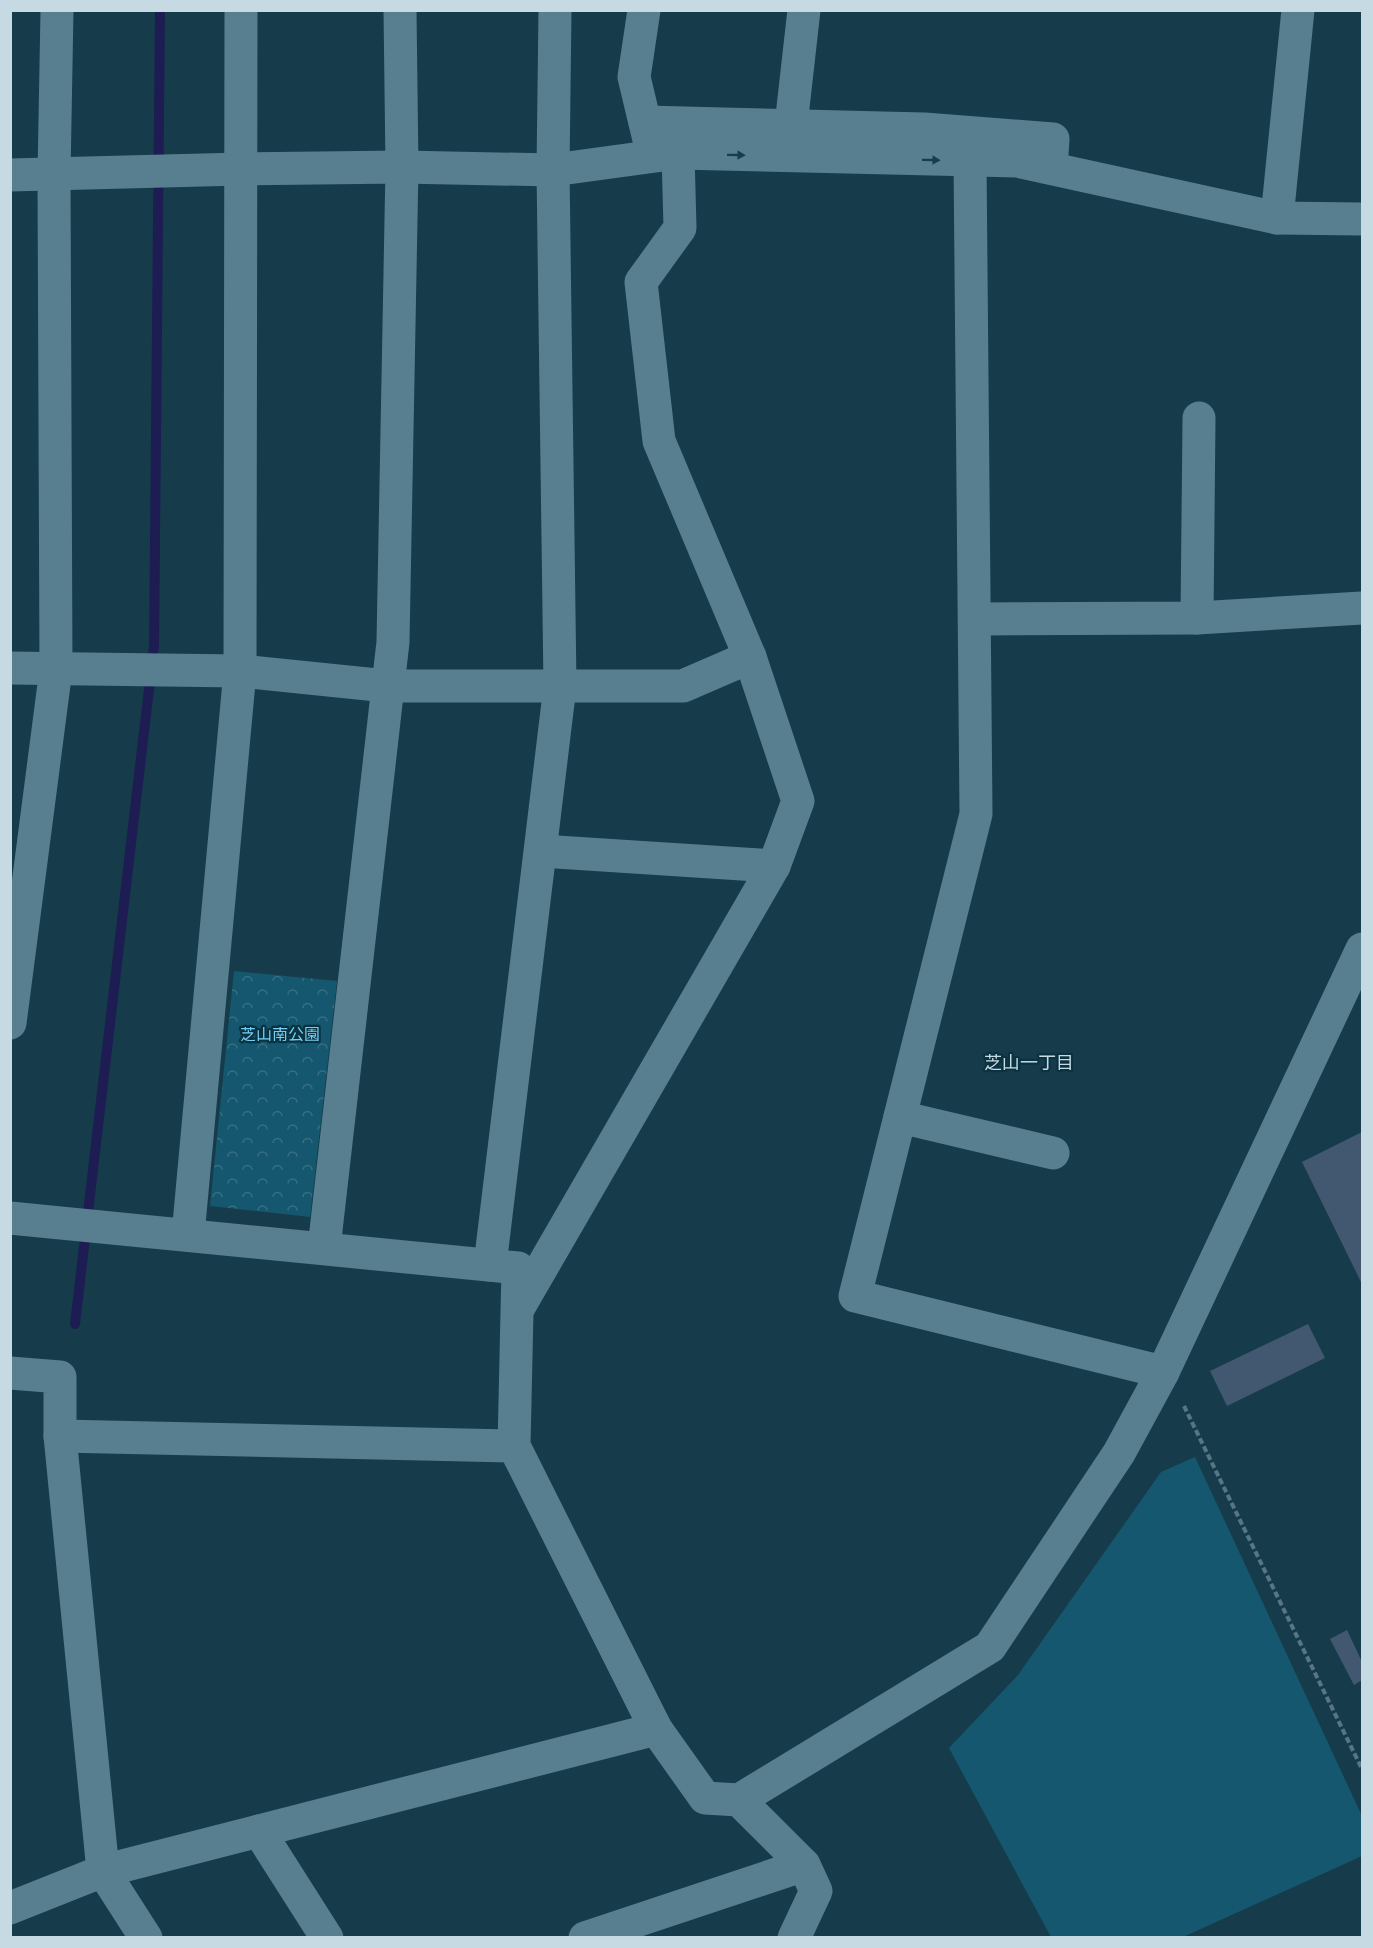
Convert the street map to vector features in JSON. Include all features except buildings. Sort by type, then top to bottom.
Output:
[{"type":"street","points":[[10,1023],[56,669],[54,176],[57,10]]},
{"type":"street","points":[[188,1235],[240,672],[241,10]]},
{"type":"street","points":[[324,1248],[393,642],[402,167],[400,10]]},
{"type":"street","points":[[490,1265],[560,686],[554,170],[555,10]]},
{"type":"street","points":[[516,1312],[774,866],[798,801],[750,657],[659,441],[641,282],[680,228],[666,155],[645,122],[634,76],[644,10]]},
{"type":"street","points":[[791,125],[804,10]]},
{"type":"street","points":[[1277,218],[1298,10]]},
{"type":"street","points":[[645,122],[924,129],[1053,139],[1051,168]]},
{"type":"street","points":[[10,176],[402,167],[554,170],[666,155],[1017,160],[1277,218],[1362,219]]},
{"type":"street","points":[[970,160],[976,814],[855,1296],[1163,1372]]},
{"type":"street","points":[[1197,618],[1199,418]]},
{"type":"street","points":[[975,619],[1197,618],[1362,608]]},
{"type":"street","points":[[10,668],[240,672],[387,686],[683,686],[750,657]]},
{"type":"street","points":[[541,851],[774,866]]},
{"type":"street","points":[[10,1218],[518,1268],[513,1446],[656,1729],[705,1798],[739,1800],[990,1647],[1119,1453],[1163,1372],[1362,949]]},
{"type":"street","points":[[900,1117],[1053,1153]]},
{"type":"street","points":[[10,1373],[60,1377],[60,1436],[103,1871],[146,1938]]},
{"type":"street","points":[[60,1436],[513,1446]]},
{"type":"street","points":[[10,1908],[103,1871],[656,1729]]},
{"type":"street","points":[[739,1800],[804,1865],[816,1891],[794,1938]]},
{"type":"street","points":[[259,1831],[327,1938]]},
{"type":"street","points":[[585,1938],[804,1865]]},
{"type":"path","points":[[1163,1372],[1186,1410],[1362,1769]]},
{"type":"green space","name":"芝山南公園","points":[[234,971],[337,981],[310,1217],[210,1206]]},
{"type":"green space","points":[[1195,1457],[1362,1816],[1362,1856],[1183,1937],[1051,1937],[949,1748],[1018,1675],[1161,1472]]},
{"type":"waterway","points":[[75,1324],[154,646],[160,10]]},
{"type":"district","name":"芝山一丁目","points":[[1029,1062]]}]
